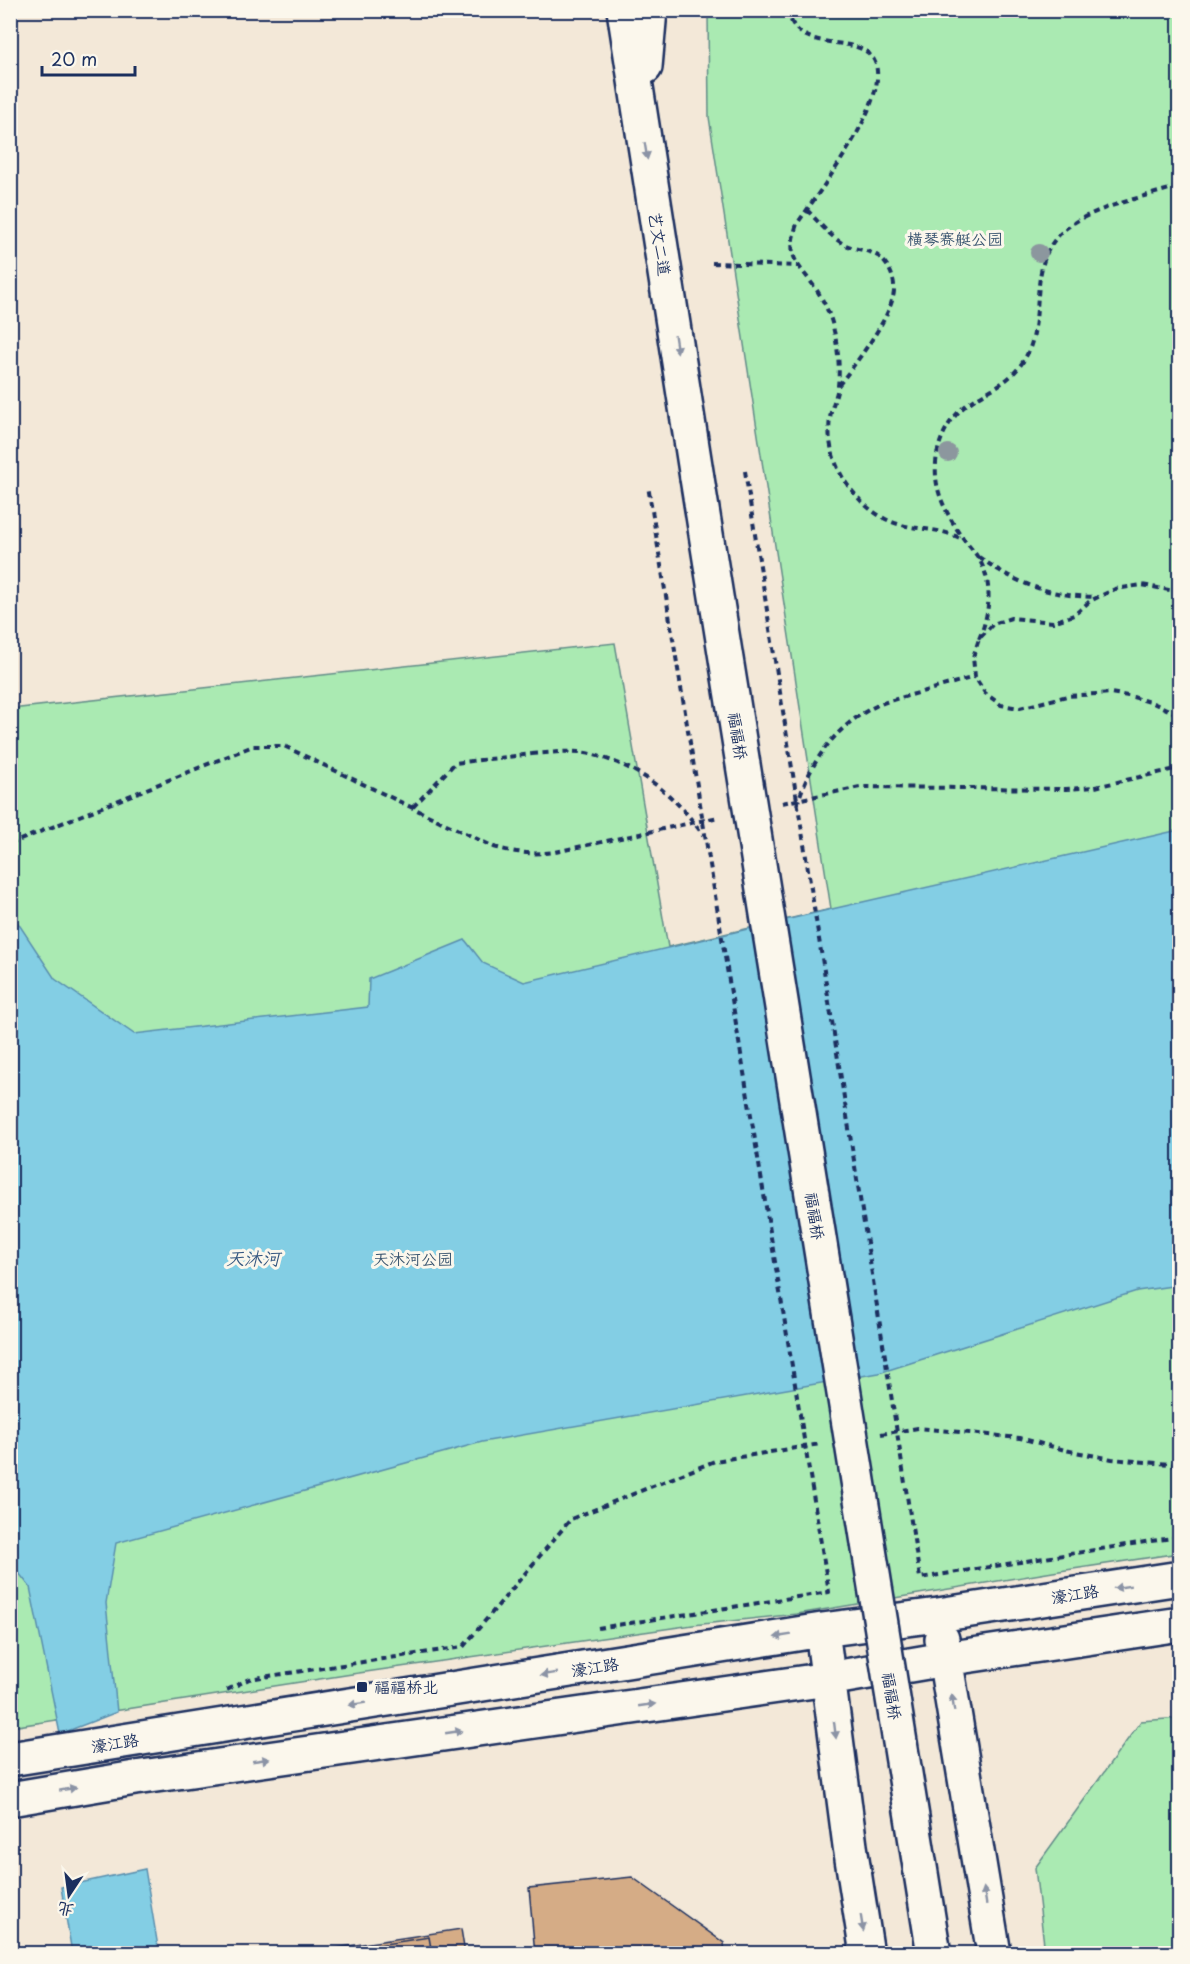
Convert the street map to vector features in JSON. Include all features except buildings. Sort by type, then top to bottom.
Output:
[{"type":"main road","name":"艺文二道","points":[[624,10],[697,478]]},
{"type":"main road","points":[[641,120],[650,10]]},
{"type":"main road","name":"福福桥","points":[[697,478],[934,1953]]},
{"type":"main road","name":"濠江路","points":[[10,1760],[822,1630],[938,1615],[1179,1578]]},
{"type":"main road","points":[[938,1615],[994,1953]]},
{"type":"main road","points":[[10,1799],[135,1778],[828,1680],[945,1659],[1179,1624]]},
{"type":"main road","points":[[822,1630],[849,1846],[867,1953]]},
{"type":"path","points":[[788,10],[795,30],[804,36],[854,46],[864,50],[877,65],[878,75],[867,111],[854,138],[797,224],[793,236],[792,249],[795,261],[821,298],[834,328],[838,349],[838,387],[830,413],[833,454],[840,474],[852,491],[865,506],[880,517],[898,524],[941,531],[964,540]]},
{"type":"path","points":[[1098,597],[1055,594],[1034,588],[1014,579],[978,556],[964,540],[946,509],[936,478],[936,460],[946,429],[959,412],[995,389],[1023,362],[1032,344],[1040,274],[1044,259],[1059,234],[1082,217],[1179,186]]},
{"type":"path","points":[[807,209],[836,240],[845,245],[865,249],[885,262],[894,284],[894,296],[890,307],[862,354],[838,387]]},
{"type":"path","points":[[712,263],[798,267]]},
{"type":"path","points":[[745,471],[920,1578],[1179,1537]]},
{"type":"path","points":[[598,1628],[829,1592],[648,486]]},
{"type":"path","points":[[978,556],[985,572],[988,588],[986,623],[973,657],[975,677],[985,693],[1001,705],[1020,708],[1067,696],[1111,693],[1133,697],[1179,715]]},
{"type":"path","points":[[979,639],[993,624],[1011,618],[1053,622],[1074,615],[1090,601],[1115,589],[1142,585],[1179,592]]},
{"type":"path","points":[[797,807],[803,785],[825,747],[841,730],[858,717],[878,705],[975,677]]},
{"type":"path","points":[[10,844],[254,746],[284,746],[494,847],[514,853],[535,854],[722,816]]},
{"type":"path","points":[[412,807],[455,764],[532,754],[580,752],[606,758],[653,781],[673,797],[691,817],[705,838]]},
{"type":"path","points":[[780,804],[860,787],[1066,789],[1104,785],[1179,768]]},
{"type":"path","points":[[873,1435],[918,1428],[986,1434],[1020,1438],[1112,1459],[1179,1465]]},
{"type":"path","points":[[219,1694],[249,1679],[463,1647],[571,1519],[715,1461],[828,1443]]},
{"type":"green space","name":"天沐河公园","points":[[708,11],[1179,11],[1179,1553],[797,1614],[693,1625],[352,1674],[11,1727],[11,709],[615,643],[668,947],[831,909],[709,117]]},
{"type":"green space","points":[[1179,1718],[1179,1953],[1045,1953],[1035,1868],[1141,1721]]},
{"type":"water","name":"天沐河","points":[[1179,830],[1179,1285],[1137,1291],[879,1373],[482,1442],[116,1543],[106,1603],[117,1712],[60,1734],[30,1587],[11,1563],[10,903],[14,917],[55,979],[134,1034],[368,1007],[369,979],[465,940],[483,963],[524,982]]},
{"type":"water","points":[[145,1869],[159,1953],[72,1953],[61,1887]]},
{"type":"place","name":"福福桥北","points":[[362,1687]]},
{"type":"park label","name":"横琴赛艇公园","points":[[955,239]]}]
